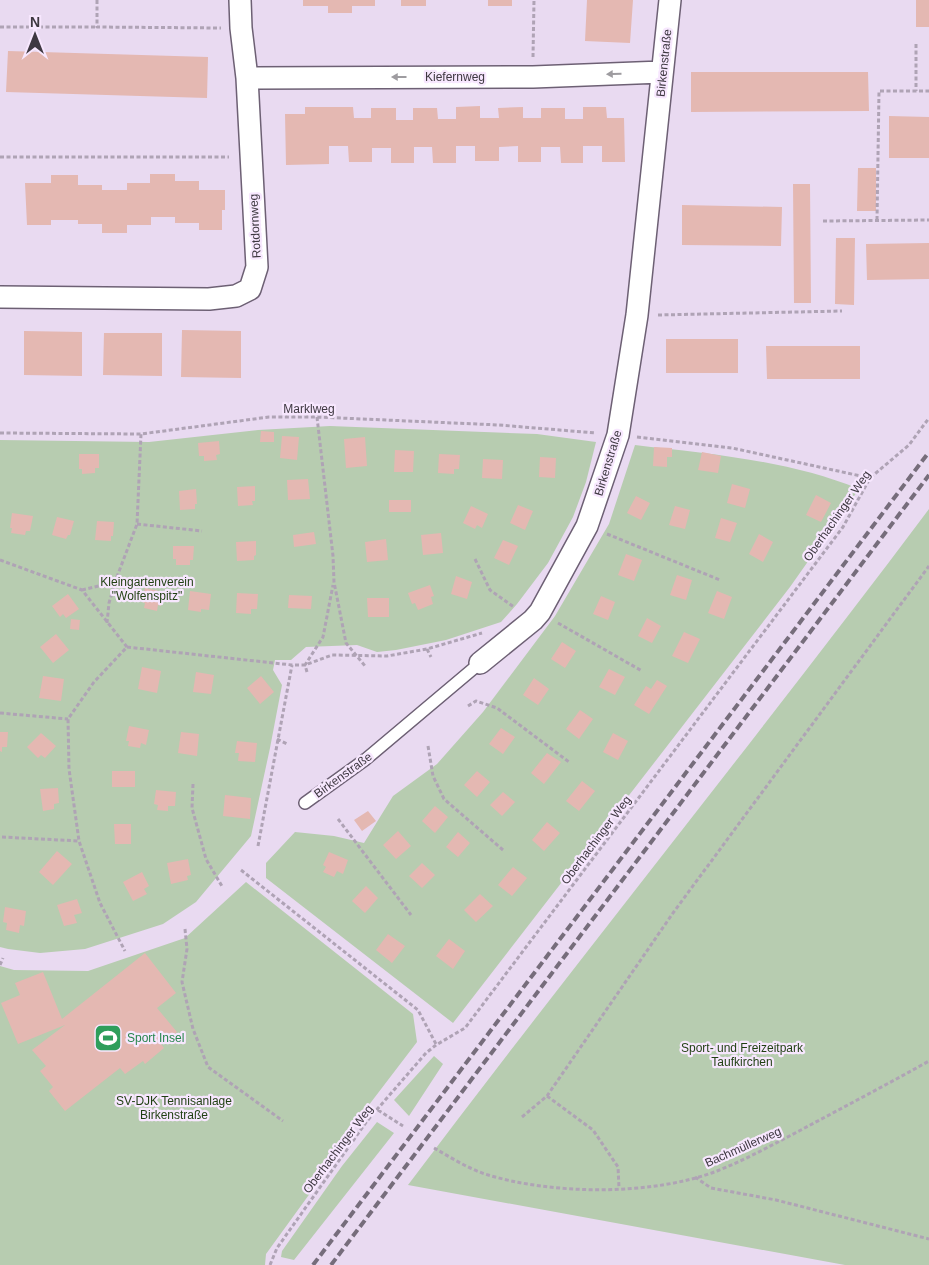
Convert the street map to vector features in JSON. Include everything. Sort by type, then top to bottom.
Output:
[{"type":"street","name":"Rotdornweg","points":[[0,297],[209,299],[236,296],[250,289],[257,267],[247,78],[241,28],[240,0]]},
{"type":"street","name":"Birkenstraße","points":[[480,664],[537,616],[587,526],[618,435],[637,315],[670,0]]},
{"type":"street","name":"Kiefernweg","points":[[247,78],[533,77],[662,72]]},
{"type":"lane","name":"Birkenstraße","points":[[305,803],[366,759],[480,664]]},
{"type":"path","points":[[96,0],[97,28]]},
{"type":"path","points":[[533,77],[534,0]]},
{"type":"path","points":[[0,27],[241,28]]},
{"type":"path","points":[[916,44],[916,91]]},
{"type":"path","points":[[877,220],[879,91],[929,91]]},
{"type":"path","points":[[0,157],[251,158]]},
{"type":"path","points":[[823,222],[929,220]]},
{"type":"path","points":[[637,315],[842,311]]},
{"type":"path","name":"Marklweg","points":[[0,432],[141,434],[269,417],[317,417],[499,425],[618,435],[732,448],[870,478]]},
{"type":"path","points":[[317,417],[333,556],[334,582],[346,643],[366,666]]},
{"type":"path","name":"Oberhachinger Weg","points":[[270,1265],[277,1248],[367,1121],[426,1053],[465,1028],[842,527],[870,478],[909,445],[929,418]]},
{"type":"path","points":[[107,624],[109,603],[115,582],[138,524],[141,434]]},
{"type":"path","points":[[138,524],[202,531]]},
{"type":"path","points":[[587,526],[720,580]]},
{"type":"path","points":[[475,559],[490,590],[642,671]]},
{"type":"path","points":[[0,560],[82,590],[127,648],[292,665],[306,664],[332,656],[388,656],[426,648],[490,630]]},
{"type":"path","points":[[522,1117],[547,1096],[673,913],[929,566]]},
{"type":"path","points":[[82,590],[115,582]]},
{"type":"path","points":[[307,672],[306,664],[323,636],[334,582]]},
{"type":"path","points":[[125,952],[100,903],[79,841],[69,769],[68,719],[94,682],[127,648]]},
{"type":"path","points":[[426,648],[431,657]]},
{"type":"path","points":[[258,846],[292,665]]},
{"type":"path","points":[[468,706],[476,701],[497,708],[569,762]]},
{"type":"path","points":[[0,713],[68,719]]},
{"type":"path","points":[[277,739],[287,744]]},
{"type":"path","points":[[428,746],[433,776],[444,798],[503,850]]},
{"type":"path","points":[[193,784],[192,808],[206,859],[223,888]]},
{"type":"path","points":[[338,818],[411,915]]},
{"type":"path","points":[[2,837],[79,841]]},
{"type":"path","points":[[242,870],[418,1010],[436,1045]]},
{"type":"path","points":[[185,928],[187,948],[182,982],[193,1029],[208,1067],[284,1121]]},
{"type":"path","points":[[0,965],[3,958]]},
{"type":"path","name":"Bachmüllerweg","points":[[434,1148],[484,1174],[538,1186],[577,1189],[661,1185],[716,1171],[775,1144],[929,1061]]},
{"type":"path","points":[[547,1096],[593,1130],[618,1167],[619,1188]]},
{"type":"path","points":[[378,1110],[403,1126]]},
{"type":"path","points":[[695,1177],[711,1188],[776,1200],[929,1239]]},
{"type":"green space","name":"Kleingartenverein \"Wolfenspitz\"","points":[[330,426],[537,434],[596,442],[586,482],[573,517],[548,563],[501,622],[446,640],[396,650],[377,652],[357,645],[306,647],[291,660],[275,660],[273,670],[282,685],[251,836],[196,902],[163,924],[85,949],[40,953],[0,947],[0,440],[149,442],[258,430]]},
{"type":"green space","points":[[635,445],[748,459],[805,471],[859,489],[790,587],[453,1023],[266,878],[266,863],[295,832],[334,836],[364,843],[393,796],[437,764],[483,712],[555,616],[609,524]]},
{"type":"green space","name":"Sport- und Freizeitpark Taufkirchen","points":[[929,509],[929,1265],[845,1265],[408,1185],[537,1016],[800,679]]},
{"type":"green space","name":"SV-DJK Tennisanlage Birkenstraße","points":[[246,882],[413,1014],[417,1042],[320,1169],[324,1174],[266,1254],[265,1265],[0,1265],[0,966],[14,970],[88,971],[185,938]]},
{"type":"green space","points":[[434,1056],[443,1064],[409,1116],[394,1100]]},
{"type":"green space","points":[[377,1122],[394,1133],[294,1260],[281,1257],[282,1251],[342,1166]]},
{"type":"building","points":[[303,0],[375,0],[375,6],[352,6],[352,13],[328,13],[328,6],[303,6]]},
{"type":"building","points":[[401,0],[426,0],[426,6],[401,6]]},
{"type":"building","points":[[488,0],[512,0],[512,6],[488,6]]},
{"type":"building","points":[[587,0],[633,0],[630,43],[585,41]]},
{"type":"building","points":[[916,0],[929,0],[929,27],[916,27]]},
{"type":"building","points":[[8,51],[208,57],[207,98],[6,92]]},
{"type":"building","points":[[691,72],[868,72],[869,111],[691,112]]},
{"type":"building","points":[[480,106],[480,118],[499,118],[498,108],[523,107],[523,118],[541,118],[541,108],[565,108],[565,119],[583,119],[583,107],[606,107],[607,118],[624,118],[625,162],[602,162],[602,146],[583,146],[583,163],[561,163],[560,147],[541,147],[541,162],[518,162],[518,146],[499,147],[499,161],[475,161],[475,146],[456,146],[456,163],[433,163],[432,147],[414,147],[414,163],[391,163],[391,148],[372,148],[372,162],[349,162],[348,146],[329,146],[329,164],[286,165],[285,114],[305,114],[305,107],[353,107],[354,118],[371,118],[371,108],[396,108],[396,120],[413,120],[413,108],[437,108],[438,119],[456,119],[456,107]]},
{"type":"building","points":[[889,116],[929,117],[929,158],[889,158]]},
{"type":"building","points":[[858,168],[876,168],[876,211],[857,211]]},
{"type":"building","points":[[150,174],[175,174],[175,181],[199,181],[199,190],[225,190],[222,230],[199,230],[199,223],[175,223],[175,217],[151,217],[151,225],[127,225],[127,233],[102,233],[102,224],[78,224],[78,220],[51,220],[51,225],[27,225],[25,183],[51,183],[51,175],[78,175],[78,185],[102,185],[102,190],[127,190],[127,183],[150,183]]},
{"type":"building","points":[[793,184],[810,184],[811,303],[794,303]]},
{"type":"building","points":[[682,205],[782,207],[781,246],[682,245]]},
{"type":"building","points":[[836,238],[855,238],[854,305],[835,304]]},
{"type":"building","points":[[929,243],[929,279],[867,280],[866,244]]},
{"type":"building","points":[[182,330],[241,331],[241,378],[181,377]]},
{"type":"building","points":[[24,331],[82,332],[82,376],[24,375]]},
{"type":"building","points":[[104,333],[162,333],[162,376],[103,375]]},
{"type":"building","points":[[666,339],[738,339],[738,373],[666,373]]},
{"type":"building","points":[[766,346],[860,346],[860,379],[767,379]]},
{"type":"building","points":[[261,431],[274,432],[274,442],[260,442]]},
{"type":"building","points":[[282,436],[299,437],[297,460],[280,458]]},
{"type":"building","points":[[365,437],[367,466],[346,468],[344,439]]},
{"type":"building","points":[[219,441],[220,454],[216,455],[217,460],[204,461],[204,456],[199,456],[198,443]]},
{"type":"building","points":[[654,447],[672,448],[672,457],[667,457],[667,467],[653,466]]},
{"type":"building","points":[[395,450],[414,451],[413,472],[394,472]]},
{"type":"building","points":[[702,452],[721,456],[718,473],[698,470]]},
{"type":"building","points":[[79,454],[99,454],[99,468],[95,468],[95,473],[82,474],[82,469],[79,469]]},
{"type":"building","points":[[439,454],[460,455],[459,469],[454,469],[454,474],[438,473]]},
{"type":"building","points":[[540,457],[556,458],[555,478],[539,477]]},
{"type":"building","points":[[483,459],[503,460],[502,479],[482,478]]},
{"type":"building","points":[[308,479],[310,499],[288,500],[287,480]]},
{"type":"building","points":[[732,484],[750,489],[745,508],[727,503]]},
{"type":"building","points":[[255,486],[255,501],[252,501],[253,505],[238,506],[237,487]]},
{"type":"building","points":[[196,489],[197,504],[195,504],[195,509],[180,510],[179,491]]},
{"type":"building","points":[[816,495],[831,503],[821,522],[806,515]]},
{"type":"building","points":[[636,496],[650,503],[641,520],[627,513]]},
{"type":"building","points":[[389,500],[411,500],[411,512],[389,512]]},
{"type":"building","points":[[518,505],[533,511],[525,530],[510,523]]},
{"type":"building","points":[[471,506],[488,514],[482,528],[477,525],[475,529],[463,523]]},
{"type":"building","points":[[675,506],[690,510],[685,529],[669,525]]},
{"type":"building","points":[[12,513],[33,516],[30,531],[26,531],[25,535],[11,533]]},
{"type":"building","points":[[57,517],[74,521],[70,535],[66,539],[52,535]]},
{"type":"building","points":[[721,518],[737,523],[730,542],[715,538]]},
{"type":"building","points":[[97,521],[114,522],[111,541],[95,540]]},
{"type":"building","points":[[314,532],[316,544],[294,547],[293,535]]},
{"type":"building","points":[[441,533],[443,553],[423,555],[421,535]]},
{"type":"building","points":[[759,534],[773,542],[763,562],[749,554]]},
{"type":"building","points":[[386,539],[388,560],[367,562],[365,542]]},
{"type":"building","points":[[503,540],[518,546],[509,565],[494,558]]},
{"type":"building","points":[[256,541],[254,560],[237,561],[236,542]]},
{"type":"building","points":[[173,546],[194,546],[193,560],[190,560],[190,565],[176,565],[176,559],[173,559]]},
{"type":"building","points":[[626,554],[642,560],[634,581],[618,575]]},
{"type":"building","points":[[677,575],[692,580],[686,600],[670,595]]},
{"type":"building","points":[[456,576],[472,582],[467,599],[451,594]]},
{"type":"building","points":[[430,585],[434,596],[431,597],[433,604],[418,610],[415,603],[412,604],[408,593]]},
{"type":"building","points":[[145,588],[164,592],[161,606],[158,605],[157,611],[144,608],[145,603],[142,602]]},
{"type":"building","points":[[190,591],[211,594],[209,610],[201,609],[201,612],[188,610]]},
{"type":"building","points":[[717,591],[732,597],[724,619],[708,613]]},
{"type":"building","points":[[237,593],[258,594],[257,609],[251,609],[251,614],[236,613]]},
{"type":"building","points":[[68,594],[79,609],[66,618],[63,614],[60,617],[52,606]]},
{"type":"building","points":[[289,595],[312,596],[311,609],[288,608]]},
{"type":"building","points":[[601,596],[615,602],[608,620],[593,614]]},
{"type":"building","points":[[367,598],[389,598],[389,617],[368,617]]},
{"type":"building","points":[[647,618],[661,626],[652,643],[638,636]]},
{"type":"building","points":[[71,619],[80,620],[79,630],[70,629]]},
{"type":"building","points":[[684,632],[700,639],[688,663],[672,656]]},
{"type":"building","points":[[56,634],[69,650],[53,663],[40,647]]},
{"type":"building","points":[[562,642],[576,651],[565,668],[551,659]]},
{"type":"building","points":[[142,667],[161,671],[157,693],[138,689]]},
{"type":"building","points":[[609,669],[625,677],[615,695],[599,687]]},
{"type":"building","points":[[196,672],[214,675],[211,694],[193,692]]},
{"type":"building","points":[[43,676],[64,679],[61,701],[39,698]]},
{"type":"building","points":[[261,676],[274,692],[260,704],[247,688]]},
{"type":"building","points":[[534,678],[549,689],[538,705],[523,695]]},
{"type":"building","points":[[657,680],[667,686],[649,714],[634,705],[646,686],[651,689]]},
{"type":"building","points":[[580,710],[593,719],[579,739],[566,729]]},
{"type":"building","points":[[129,726],[149,730],[146,745],[141,743],[140,748],[128,746],[129,741],[126,741]]},
{"type":"building","points":[[501,728],[515,737],[503,754],[489,744]]},
{"type":"building","points":[[0,732],[8,732],[7,747],[2,747],[2,752],[0,751]]},
{"type":"building","points":[[181,732],[199,734],[197,756],[178,753]]},
{"type":"building","points":[[41,733],[56,746],[45,758],[41,755],[38,758],[27,747]]},
{"type":"building","points":[[613,733],[628,741],[618,760],[603,752]]},
{"type":"building","points":[[237,741],[257,743],[255,762],[238,761],[239,753],[235,753]]},
{"type":"building","points":[[547,753],[561,762],[544,784],[531,773]]},
{"type":"building","points":[[112,771],[135,771],[135,787],[112,787]]},
{"type":"building","points":[[477,771],[490,782],[477,797],[464,785]]},
{"type":"building","points":[[582,781],[595,791],[579,811],[566,801]]},
{"type":"building","points":[[58,788],[59,803],[54,804],[54,809],[43,811],[40,789]]},
{"type":"building","points":[[156,790],[176,792],[175,806],[168,806],[168,811],[157,810],[158,805],[154,804]]},
{"type":"building","points":[[503,792],[515,802],[502,816],[490,805]]},
{"type":"building","points":[[225,795],[251,798],[250,819],[223,816]]},
{"type":"building","points":[[435,806],[448,817],[435,833],[422,821]]},
{"type":"building","points":[[368,811],[376,821],[362,831],[354,820]]},
{"type":"building","points":[[547,822],[560,833],[544,851],[532,840]]},
{"type":"building","points":[[114,824],[131,824],[131,844],[115,844]]},
{"type":"building","points":[[398,831],[411,846],[396,859],[383,845]]},
{"type":"building","points":[[458,832],[470,843],[458,857],[446,847]]},
{"type":"building","points":[[57,851],[72,864],[53,885],[39,872]]},
{"type":"building","points":[[329,852],[348,860],[343,874],[337,871],[334,877],[323,872],[326,867],[323,865]]},
{"type":"building","points":[[188,859],[191,875],[187,876],[188,880],[171,884],[167,863]]},
{"type":"building","points":[[422,863],[435,875],[422,888],[409,876]]},
{"type":"building","points":[[513,867],[527,878],[512,896],[498,885]]},
{"type":"building","points":[[142,872],[149,886],[144,889],[147,894],[133,901],[123,882]]},
{"type":"building","points":[[366,886],[378,898],[365,913],[352,901]]},
{"type":"building","points":[[480,894],[493,906],[476,922],[464,910]]},
{"type":"building","points":[[77,899],[82,913],[74,915],[77,923],[64,926],[57,905]]},
{"type":"building","points":[[5,907],[26,911],[24,926],[20,925],[19,933],[6,930],[7,923],[3,922]]},
{"type":"building","points":[[388,934],[405,946],[392,963],[376,950]]},
{"type":"building","points":[[449,939],[465,951],[453,969],[436,956]]},
{"type":"building","name":"Sport Insel","points":[[145,953],[176,993],[157,1008],[177,1032],[161,1044],[164,1048],[145,1064],[143,1061],[125,1074],[120,1068],[65,1111],[49,1091],[53,1087],[40,1071],[46,1066],[32,1050],[65,1025],[18,1044],[1,1003],[20,995],[15,983],[43,972],[62,1019]]},
{"type":"railway","points":[[313,1265],[929,452]]},
{"type":"railway","points":[[331,1265],[929,475]]},
{"type":"place","name":"Sport Insel","points":[[108,1038]]}]
